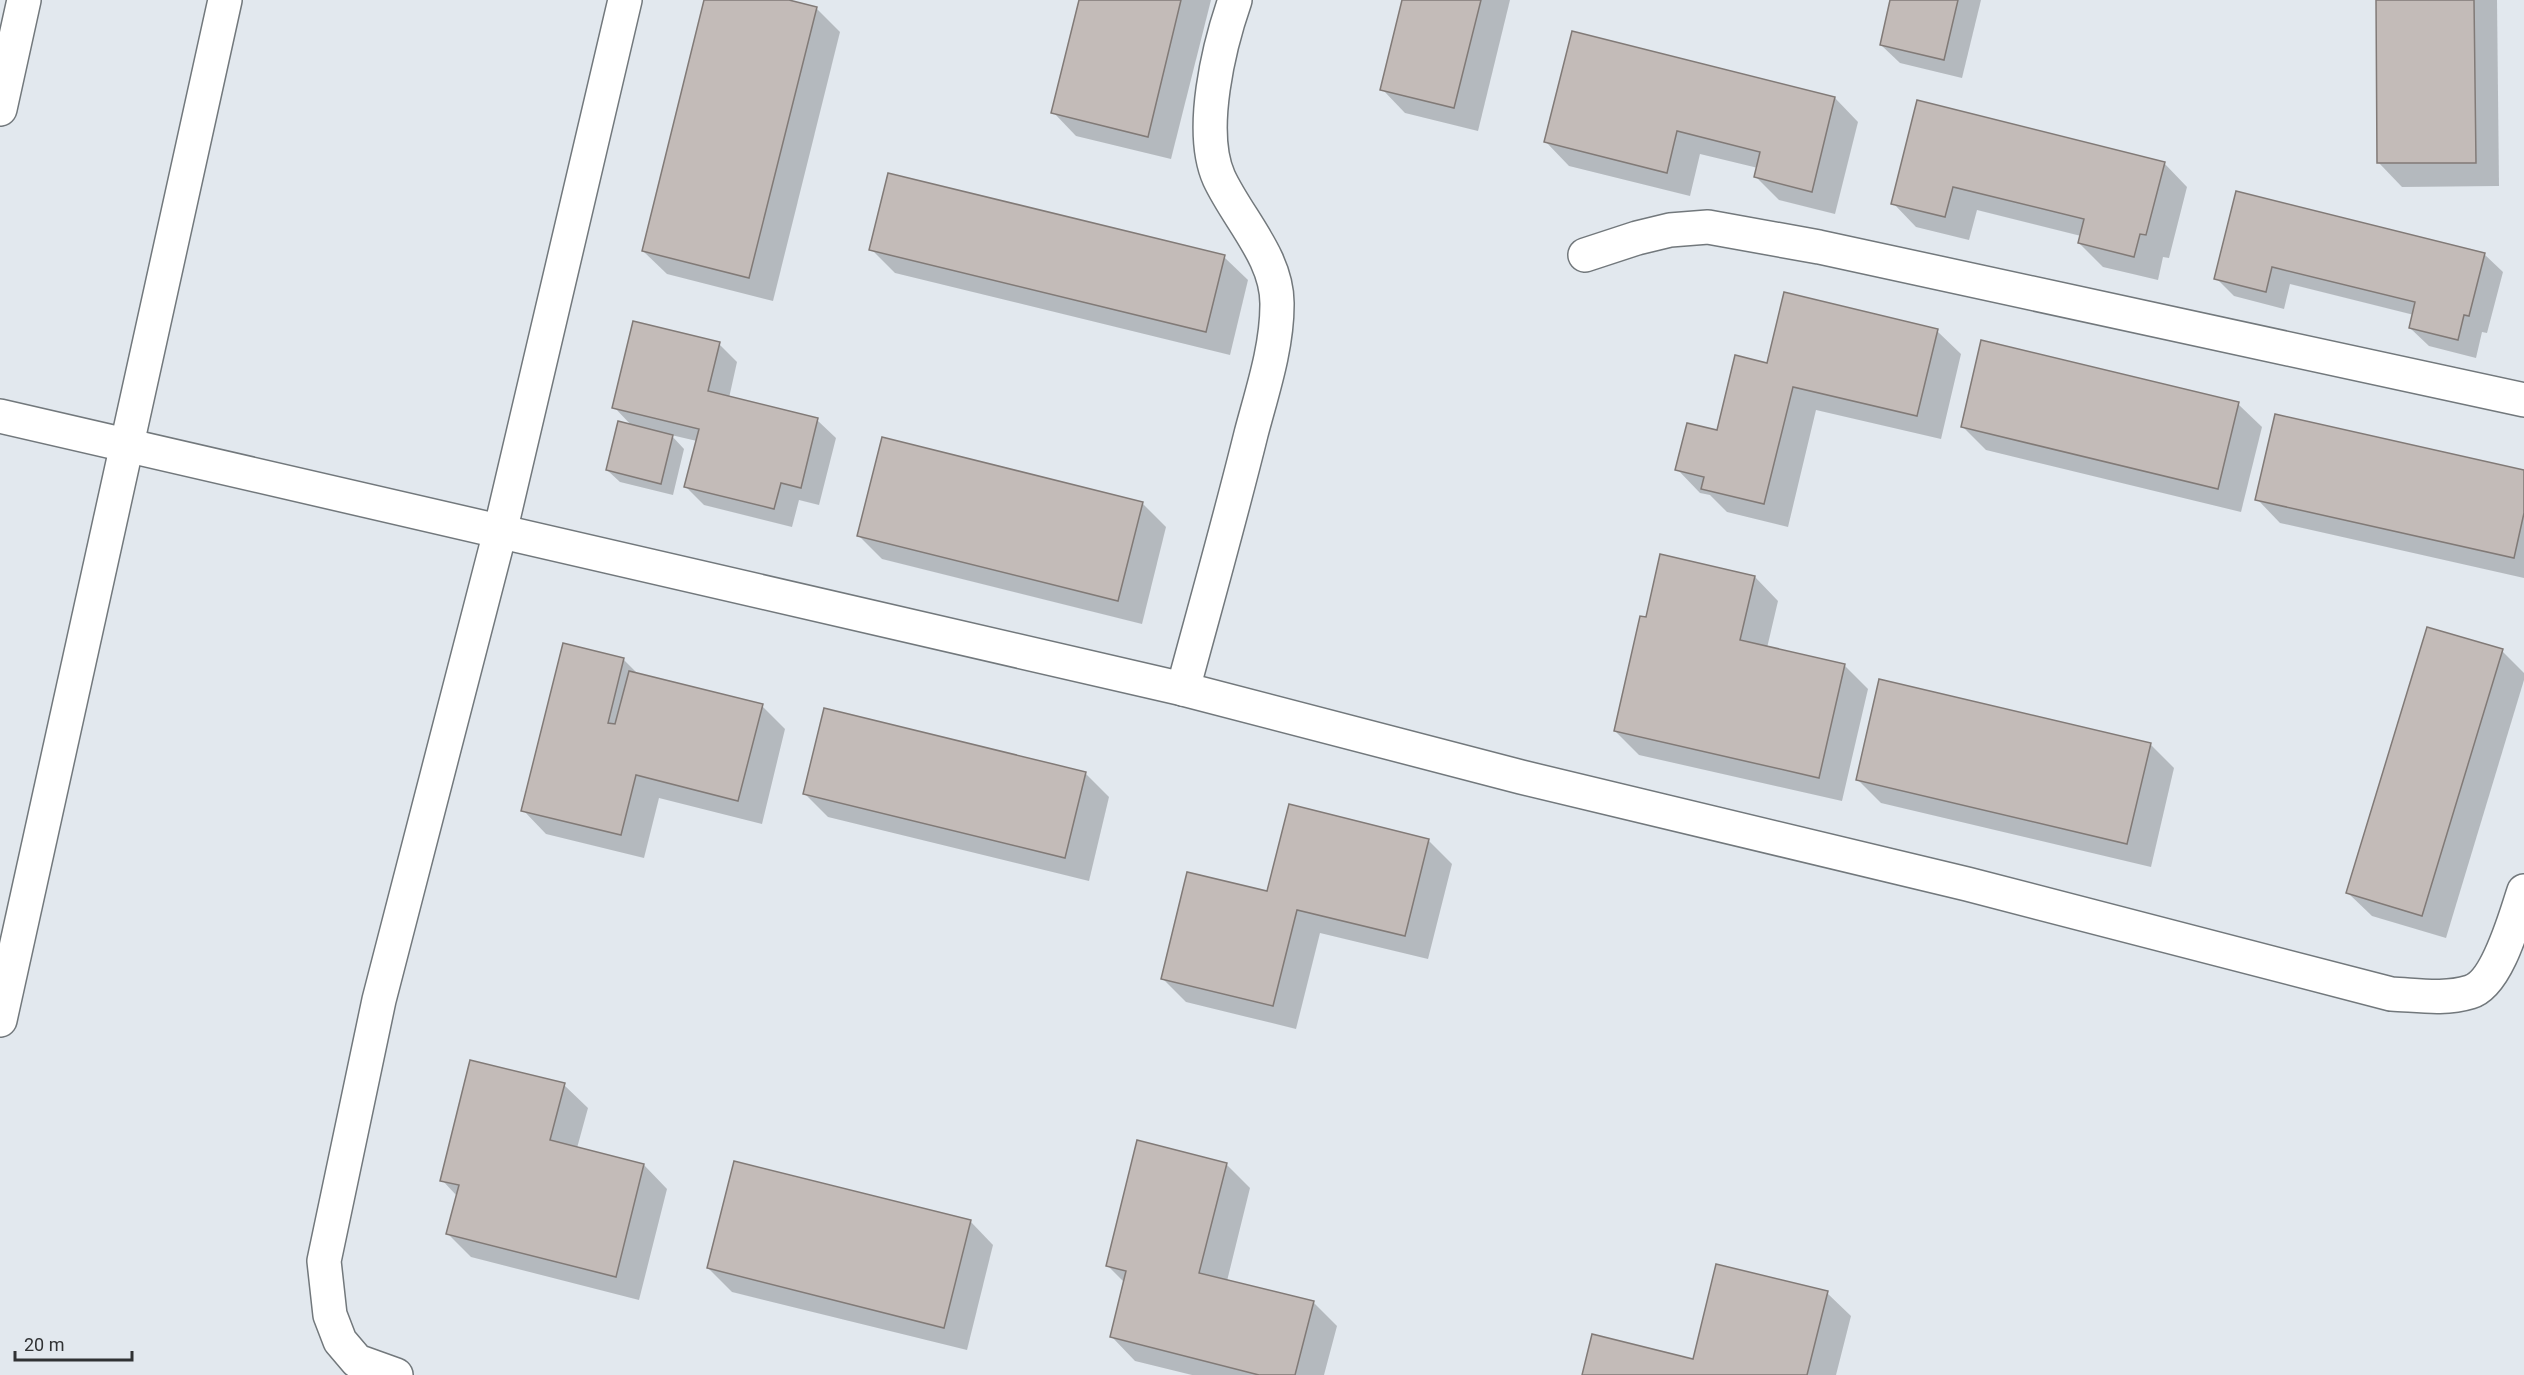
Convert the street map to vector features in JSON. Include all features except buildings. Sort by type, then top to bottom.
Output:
[{"type":"street","points":[[0,109],[24,0]]},
{"type":"street","points":[[0,1020],[225,0]]},
{"type":"street","points":[[396,1375],[357,1361],[340,1341],[330,1315],[324,1261],[379,1000],[500,531],[625,0]]},
{"type":"street","points":[[1183,689],[1269,361],[1277,304],[1272,273],[1219,177],[1212,147],[1212,88],[1223,34],[1235,0]]},
{"type":"street","points":[[1585,255],[1636,238],[1670,230],[1708,227],[1819,247],[2524,400]]},
{"type":"street","points":[[0,416],[1183,689],[1521,777],[1967,884],[2391,994],[2440,997],[2473,992],[2498,966],[2524,891]]}]
